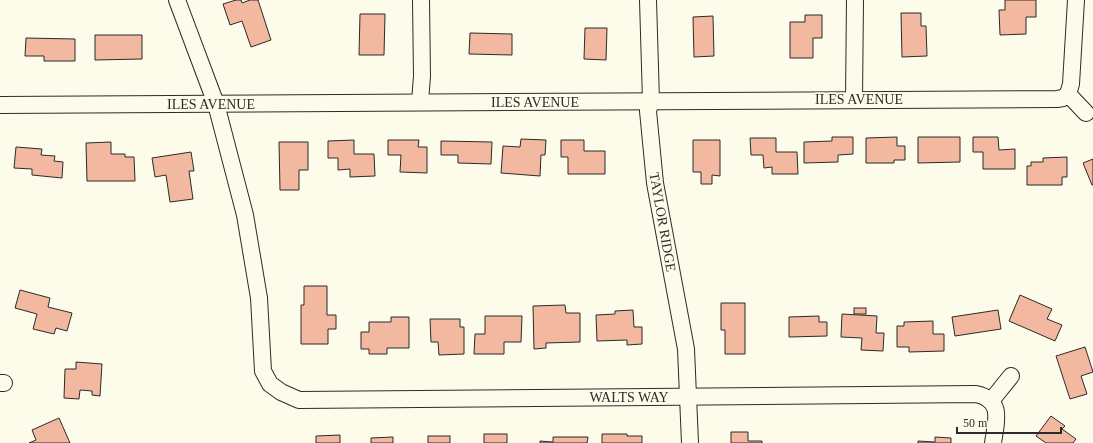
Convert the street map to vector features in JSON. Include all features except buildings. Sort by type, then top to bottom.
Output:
[{"type":"street","points":[[177,0],[216,104]]},
{"type":"street","points":[[420,102],[422,76],[421,0]]},
{"type":"street","name":"TAYLOR RIDGE","points":[[648,0],[651,101],[648,111],[656,183],[686,349],[690,443]]},
{"type":"street","points":[[854,100],[855,0]]},
{"type":"street","points":[[1076,0],[1072,84],[1068,94],[1086,113]]},
{"type":"street","name":"ILES AVENUE","points":[[0,105],[1063,98],[1068,94]]},
{"type":"street","name":"WALTS WAY","points":[[216,104],[246,215],[258,298],[263,371],[270,384],[281,392],[299,400],[976,394],[983,395],[991,401]]},
{"type":"street","points":[[993,443],[996,411],[991,401],[1011,376]]}]
